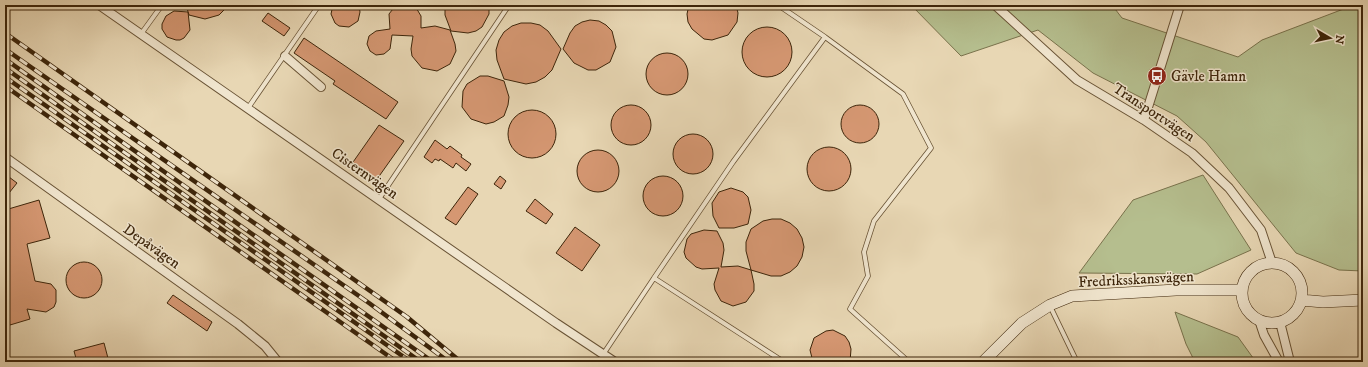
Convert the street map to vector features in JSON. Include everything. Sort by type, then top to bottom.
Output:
[{"type":"main road","points":[[1272,263],[1281,264],[1296,274],[1302,291],[1301,300],[1294,314],[1280,322],[1270,323],[1259,320],[1246,308],[1242,290],[1247,278],[1255,268],[1272,263]]},
{"type":"main road","name":"Fredriksskansvägen","points":[[983,362],[1022,324],[1050,305],[1072,296],[1123,292],[1242,290]]},
{"type":"main road","points":[[1301,300],[1322,302],[1363,300]]},
{"type":"street","name":"Cisternvägen","points":[[99,5],[556,323],[604,353],[615,362]]},
{"type":"street","name":"Transportvägen","points":[[995,5],[1077,80],[1144,120],[1192,153],[1229,188],[1261,230],[1272,263]]},
{"type":"street","points":[[1144,120],[1180,5]]},
{"type":"street","points":[[284,56],[321,87]]},
{"type":"street","name":"Depåvägen","points":[[5,157],[238,324],[265,346],[278,362]]},
{"type":"street","points":[[1259,320],[1264,335],[1280,362]]},
{"type":"street","points":[[1280,322],[1290,362]]},
{"type":"lane","points":[[141,34],[162,5]]},
{"type":"lane","points":[[248,108],[319,5]]},
{"type":"lane","points":[[379,200],[509,5]]},
{"type":"lane","points":[[778,5],[903,94],[931,148],[874,221],[864,252],[868,276],[850,309],[909,362]]},
{"type":"lane","points":[[604,353],[733,162],[825,37]]},
{"type":"lane","points":[[654,278],[784,362]]},
{"type":"lane","points":[[1050,305],[1077,362]]},
{"type":"green space","points":[[911,5],[1112,5],[1122,18],[1238,57],[1262,40],[1354,5],[1363,5],[1363,271],[1339,270],[1296,253],[1206,142],[1177,116],[1093,73],[1038,30],[961,56]]},
{"type":"green space","points":[[1203,175],[1251,250],[1197,274],[1079,273],[1133,200]]},
{"type":"green space","points":[[1175,312],[1238,337],[1256,362],[1195,362],[1186,344]]},
{"type":"building","points":[[186,5],[229,5],[219,15],[205,19],[189,15]]},
{"type":"building","points":[[333,5],[359,5],[360,12],[358,21],[349,27],[339,26],[335,23],[331,14]]},
{"type":"building","points":[[396,5],[415,6],[421,16],[421,28],[435,26],[450,30],[456,51],[450,64],[437,71],[422,68],[412,56],[411,49],[413,36],[392,35],[390,49],[384,54],[376,55],[370,51],[367,44],[369,36],[376,31],[390,29],[389,14]]},
{"type":"building","points":[[445,5],[489,5],[489,14],[482,27],[476,31],[468,33],[451,31],[445,15]]},
{"type":"building","points":[[689,5],[736,5],[738,13],[737,22],[728,35],[712,40],[704,39],[692,29],[688,22],[687,14]]},
{"type":"building","points":[[174,11],[188,12],[190,30],[184,38],[180,40],[167,37],[162,29],[162,24],[166,16]]},
{"type":"building","points":[[268,13],[290,28],[284,36],[262,21]]},
{"type":"building","points":[[590,20],[599,21],[612,31],[616,47],[610,62],[596,70],[588,70],[574,63],[563,49],[575,26]]},
{"type":"building","points":[[521,23],[540,25],[548,31],[561,49],[552,70],[545,77],[536,82],[526,84],[504,79],[497,60],[496,50],[499,40],[504,32],[512,26]]},
{"type":"building","points":[[767,27],[777,29],[785,34],[790,42],[792,52],[790,62],[785,70],[777,75],[767,77],[757,75],[749,70],[744,62],[742,52],[744,42],[749,34],[757,29]]},
{"type":"building","points":[[304,38],[398,102],[386,119],[333,84],[335,81],[294,53]]},
{"type":"building","points":[[667,53],[682,59],[688,74],[682,89],[667,95],[652,89],[646,74],[652,59]]},
{"type":"building","points":[[480,76],[488,76],[504,81],[509,97],[504,116],[494,122],[486,124],[471,119],[462,107],[463,91],[467,84]]},
{"type":"building","points":[[627,105],[635,105],[642,108],[648,114],[651,125],[648,136],[642,142],[635,145],[627,145],[620,142],[614,136],[611,129],[611,121],[614,114],[620,108]]},
{"type":"building","points":[[860,105],[873,111],[879,124],[873,137],[860,143],[847,137],[841,124],[847,111]]},
{"type":"building","points":[[532,110],[541,112],[549,117],[554,125],[556,134],[554,143],[549,151],[541,156],[532,158],[523,156],[515,151],[510,143],[508,134],[510,125],[515,117],[523,112]]},
{"type":"building","points":[[379,125],[404,141],[375,182],[351,165]]},
{"type":"building","points":[[689,134],[697,134],[704,137],[710,143],[713,154],[710,165],[704,171],[697,174],[689,174],[682,171],[676,165],[673,158],[673,150],[676,143],[682,137]]},
{"type":"building","points":[[435,140],[447,149],[450,146],[471,164],[466,171],[456,163],[453,168],[440,159],[439,161],[435,159],[432,163],[424,157]]},
{"type":"building","points":[[825,147],[833,147],[845,153],[851,165],[851,173],[845,185],[833,191],[825,191],[813,185],[807,173],[807,165],[813,153]]},
{"type":"building","points":[[598,150],[613,156],[619,171],[613,186],[598,192],[583,186],[577,171],[583,156]]},
{"type":"building","points":[[5,174],[17,183],[5,198]]},
{"type":"building","points":[[500,176],[506,181],[501,189],[494,184]]},
{"type":"building","points":[[667,176],[674,179],[680,185],[683,196],[682,204],[674,213],[667,216],[659,216],[652,213],[644,204],[643,192],[646,185],[655,177]]},
{"type":"building","points":[[468,187],[478,194],[456,225],[445,218]]},
{"type":"building","points":[[731,188],[743,192],[748,197],[751,210],[748,224],[734,228],[719,228],[713,216],[712,203],[719,192]]},
{"type":"building","points":[[535,199],[553,214],[546,224],[526,211]]},
{"type":"building","points":[[39,200],[50,238],[27,244],[35,281],[51,284],[56,290],[56,302],[54,307],[46,312],[27,309],[30,319],[10,325],[5,308],[5,210]]},
{"type":"building","points":[[781,219],[790,223],[797,229],[802,238],[804,247],[802,257],[797,266],[790,272],[781,276],[771,276],[751,270],[746,251],[746,242],[751,229],[763,221]]},
{"type":"building","points":[[575,227],[600,245],[582,271],[556,253]]},
{"type":"building","points":[[704,230],[717,231],[723,243],[724,250],[721,267],[738,266],[751,270],[754,291],[746,302],[733,306],[721,301],[715,290],[714,284],[719,268],[702,269],[696,267],[686,258],[684,252],[687,239],[691,234]]},
{"type":"building","points":[[84,262],[94,265],[99,270],[102,280],[99,290],[94,295],[84,298],[74,295],[69,290],[66,280],[69,270],[74,265]]},
{"type":"building","points":[[173,295],[212,322],[207,331],[167,303]]},
{"type":"building","points":[[833,330],[845,336],[849,342],[851,349],[850,362],[813,362],[810,350],[814,338],[826,331]]},
{"type":"building","points":[[104,343],[109,362],[77,362],[74,351]]},
{"type":"railway","points":[[5,33],[407,317],[461,362]]},
{"type":"railway","points":[[5,49],[369,303],[449,362]]},
{"type":"railway","points":[[5,59],[433,362]]},
{"type":"railway","points":[[5,68],[421,362]]},
{"type":"railway","points":[[5,77],[411,362]]},
{"type":"railway","points":[[5,86],[397,362]]},
{"type":"place","name":"Gävle Hamn","points":[[1157,76]]}]
